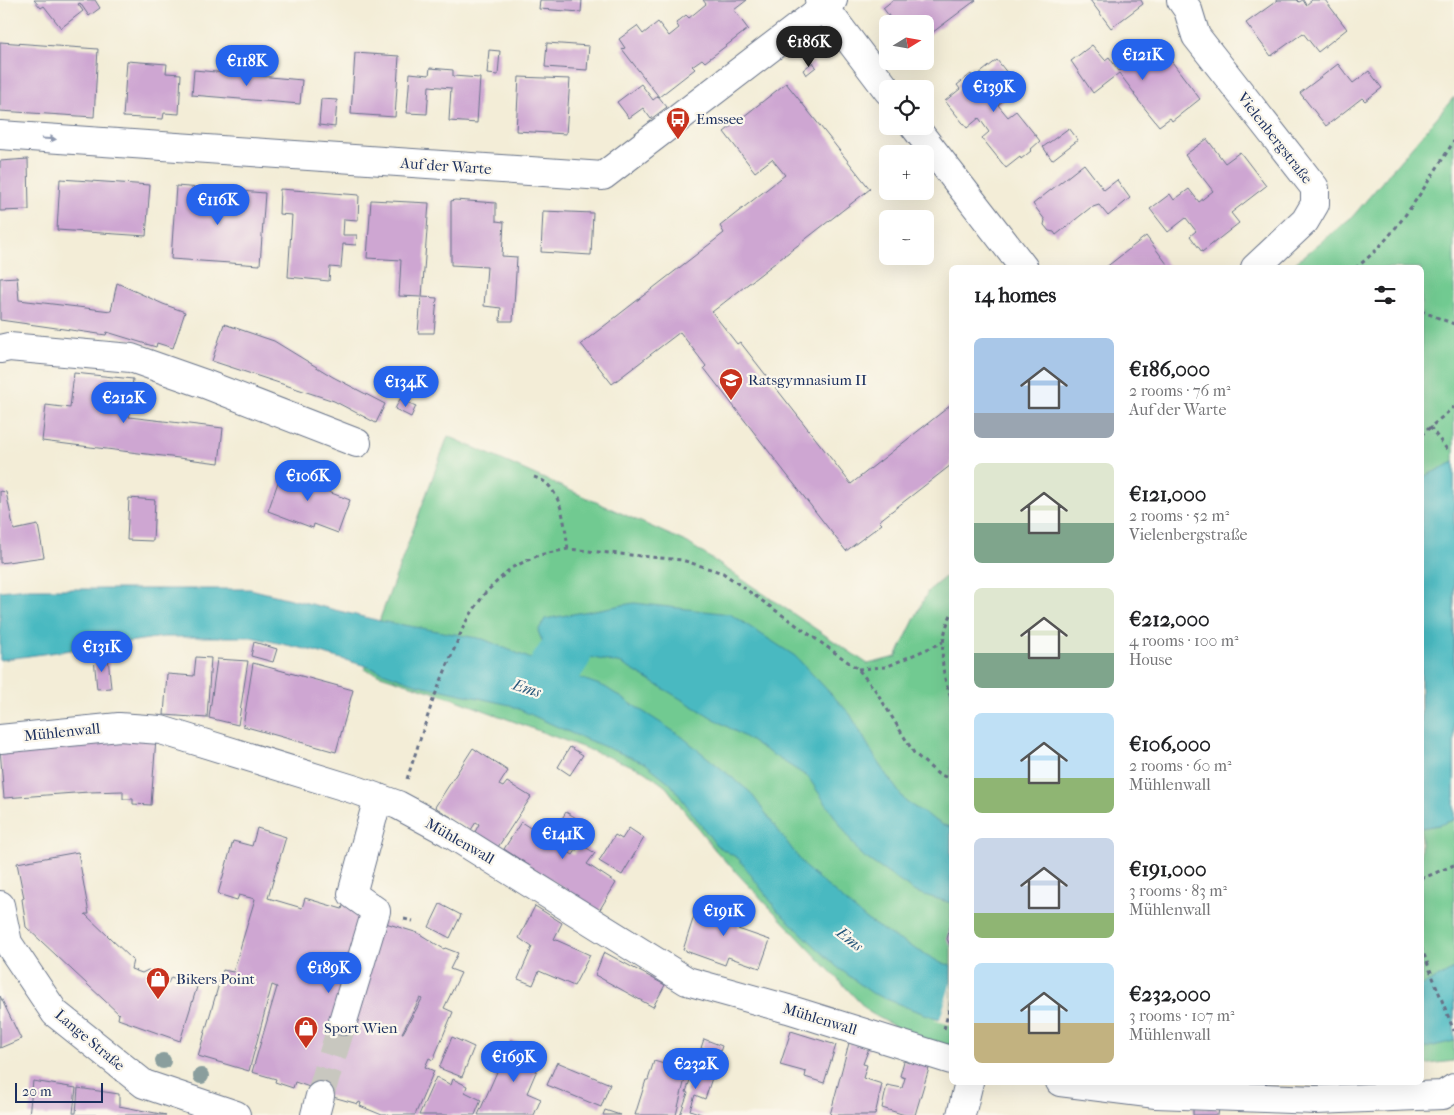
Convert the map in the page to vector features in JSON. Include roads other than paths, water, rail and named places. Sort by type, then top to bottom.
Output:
[{"type":"street","name":"Vielenbergstraße","points":[[1181,0],[1188,10],[1196,36],[1315,188],[1315,204],[1305,221],[1258,265]]},
{"type":"street","points":[[826,2],[880,80]]},
{"type":"street","name":"Auf der Warte","points":[[0,135],[603,176],[826,2]]},
{"type":"street","points":[[921,135],[1022,265]]},
{"type":"street","points":[[0,349],[9,347],[131,358],[205,384],[357,443]]},
{"type":"street","name":"Mühlenwall","points":[[0,739],[119,727],[161,730],[263,760],[388,802],[461,840],[687,981],[788,1009],[949,1059]]},
{"type":"street","points":[[343,1021],[376,911],[352,894],[388,802]]},
{"type":"street","name":"Lange Straße","points":[[0,905],[8,943],[55,1013],[144,1084],[220,1112]]},
{"type":"street","points":[[961,1115],[968,1085]]},
{"type":"street","points":[[1084,1085],[1156,1094],[1306,1099],[1450,1097]]},
{"type":"water","points":[[1454,462],[1454,820],[1424,828],[1424,477]]},
{"type":"water","name":"Ems","points":[[18,589],[250,589],[380,621],[483,639],[555,669],[605,687],[681,736],[750,792],[806,868],[867,920],[941,963],[949,965],[949,1022],[872,993],[837,967],[778,911],[739,859],[716,845],[670,783],[645,763],[573,734],[510,705],[416,684],[366,666],[314,651],[251,637],[163,637],[0,660],[0,591]]},
{"type":"water","points":[[634,603],[730,614],[795,656],[850,714],[880,766],[906,802],[943,825],[949,826],[949,902],[915,892],[860,854],[808,777],[622,664],[566,652],[543,643],[538,631],[545,619]]},
{"type":"water","points":[[1454,969],[1454,1041],[1424,1048],[1424,984]]},
{"type":"waterway","name":"Ems","points":[[541,690],[566,652]]},
{"type":"tunnel","points":[[320,1096],[343,1021]]},
{"type":"place","name":"Emssee","points":[[678,140]]},
{"type":"place","name":"Ratsgymnasium II","points":[[731,401]]},
{"type":"place","name":"Bikers Point","points":[[158,1000]]},
{"type":"place","name":"Sport Wien","points":[[306,1049]]}]
